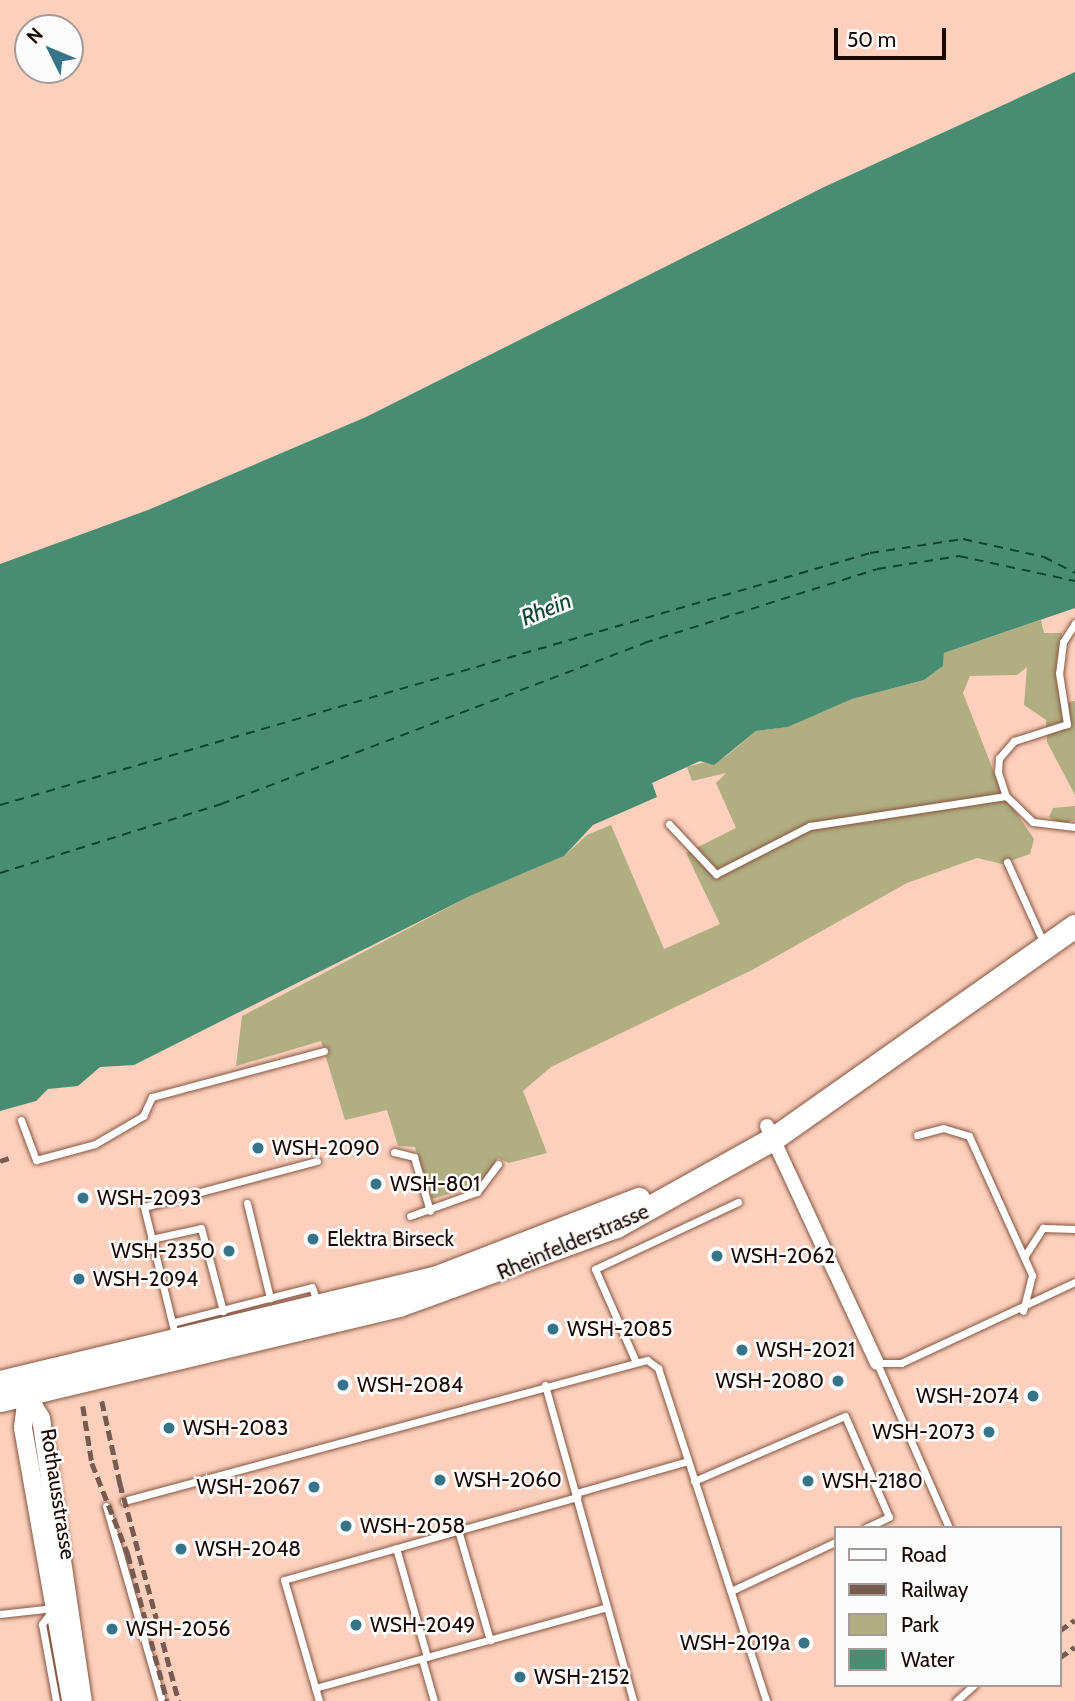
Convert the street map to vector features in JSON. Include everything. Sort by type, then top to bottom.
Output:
[{"type":"main road","name":"Rheinfelderstrasse","points":[[770,1132],[1040,935],[1074,918]]},
{"type":"main road","name":"Rheinfelderstrasse","points":[[0,1382],[25,1386],[322,1315],[521,1250],[634,1201],[770,1132],[1074,918]]},
{"type":"main road","name":"Rheinfelderstrasse","points":[[0,1400],[25,1386],[175,1332],[322,1315]]},
{"type":"street","points":[[770,1132],[877,1363]]},
{"type":"street","name":"Rothausstrasse","points":[[25,1386],[41,1418],[71,1701]]},
{"type":"street","name":"Rothausstrasse","points":[[61,1607],[83,1701]]},
{"type":"lane","points":[[1075,623],[1063,642],[1059,673],[1067,724],[1004,750],[999,772],[1006,796],[1033,822],[1075,827]]},
{"type":"lane","points":[[668,824],[716,874],[810,826],[1006,796]]},
{"type":"lane","points":[[1007,862],[1040,935]]},
{"type":"lane","points":[[21,1120],[36,1160],[95,1144],[143,1116],[152,1097],[324,1051]]},
{"type":"lane","points":[[917,1135],[943,1128],[969,1136],[1024,1257],[1034,1289],[1023,1311]]},
{"type":"lane","points":[[394,1152],[414,1157],[430,1210]]},
{"type":"lane","points":[[317,1161],[145,1207],[175,1332],[223,1311],[312,1287],[322,1315]]},
{"type":"lane","points":[[410,1216],[477,1192],[498,1164]]},
{"type":"lane","points":[[635,1360],[595,1269],[738,1202]]},
{"type":"lane","points":[[247,1203],[270,1298]]},
{"type":"lane","points":[[151,1239],[201,1228],[223,1311]]},
{"type":"lane","points":[[1024,1257],[1043,1228],[1075,1229]]},
{"type":"lane","points":[[948,1526],[877,1363],[901,1363],[1023,1311],[1075,1282]]},
{"type":"lane","points":[[124,1501],[635,1360],[658,1368],[766,1701]]},
{"type":"lane","points":[[545,1385],[634,1701]]},
{"type":"lane","points":[[694,1481],[845,1416],[889,1517],[869,1526]]},
{"type":"lane","points":[[319,1701],[284,1580],[688,1461]]},
{"type":"lane","points":[[106,1506],[162,1701]]},
{"type":"lane","points":[[458,1530],[490,1640]]},
{"type":"lane","points":[[731,1591],[834,1542]]},
{"type":"lane","points":[[396,1548],[434,1701]]},
{"type":"lane","points":[[0,1615],[61,1607]]},
{"type":"lane","points":[[56,1701],[42,1624],[61,1607]]},
{"type":"lane","points":[[315,1688],[607,1607]]},
{"type":"lane","points":[[956,1701],[972,1687]]},
{"type":"green space","points":[[1041,620],[1044,633],[1062,633],[1063,703],[1075,701],[1075,795],[1047,742],[1046,720],[1024,705],[1027,667],[1017,675],[970,676],[963,693],[1001,790],[1034,839],[1030,854],[1002,864],[977,858],[907,883],[752,970],[551,1067],[523,1091],[547,1153],[509,1163],[498,1158],[479,1185],[432,1199],[415,1147],[398,1146],[387,1110],[345,1120],[321,1041],[236,1066],[242,1016],[472,895],[564,856],[587,835],[611,825],[664,949],[720,924],[686,853],[736,828],[716,783],[726,773],[692,781],[687,767],[725,757],[756,731],[788,727],[852,699],[924,680],[943,666],[944,653]]},
{"type":"green space","points":[[1075,806],[1075,820],[1061,824],[1049,817],[1053,808]]},
{"type":"water","name":"Rhein","points":[[1075,72],[1075,608],[944,653],[943,666],[924,680],[852,699],[788,727],[756,731],[714,765],[700,761],[652,783],[657,797],[593,825],[564,856],[470,896],[134,1065],[100,1067],[78,1086],[48,1089],[36,1101],[0,1111],[0,564],[148,510],[366,417],[822,188]]},
{"type":"ferry route","points":[[0,805],[870,553],[963,539],[1044,557],[1075,573]]},
{"type":"ferry route","points":[[0,873],[221,804],[644,643],[877,569],[959,556],[1075,581]]},
{"type":"railway","points":[[0,1161],[9,1158]]},
{"type":"railway","points":[[102,1401],[122,1492]]},
{"type":"railway","points":[[83,1406],[92,1463],[128,1554],[167,1701]]},
{"type":"railway","points":[[120,1483],[179,1701]]},
{"type":"railway","points":[[1061,1630],[1075,1620]]},
{"type":"railway","points":[[1061,1657],[1075,1647]]},
{"type":"place","name":"WSH-2090","points":[[258,1148]]},
{"type":"place","name":"WSH-801","points":[[376,1184]]},
{"type":"place","name":"WSH-2093","points":[[83,1198]]},
{"type":"place","name":"Elektra Birseck","points":[[313,1239]]},
{"type":"place","name":"WSH-2350","points":[[229,1251]]},
{"type":"place","name":"WSH-2062","points":[[717,1256]]},
{"type":"place","name":"WSH-2094","points":[[79,1279]]},
{"type":"place","name":"WSH-2085","points":[[553,1329]]},
{"type":"place","name":"WSH-2021","points":[[742,1350]]},
{"type":"place","name":"WSH-2080","points":[[838,1381]]},
{"type":"place","name":"WSH-2084","points":[[343,1385]]},
{"type":"place","name":"WSH-2074","points":[[1033,1396]]},
{"type":"place","name":"WSH-2083","points":[[169,1428]]},
{"type":"place","name":"WSH-2073","points":[[989,1432]]},
{"type":"place","name":"WSH-2060","points":[[440,1480]]},
{"type":"place","name":"WSH-2180","points":[[808,1481]]},
{"type":"place","name":"WSH-2067","points":[[314,1487]]},
{"type":"place","name":"WSH-2058","points":[[346,1526]]},
{"type":"place","name":"WSH-2048","points":[[181,1549]]},
{"type":"place","name":"WSH-2049","points":[[356,1625]]},
{"type":"place","name":"WSH-2056","points":[[112,1629]]},
{"type":"place","name":"WSH-2019a","points":[[804,1643]]},
{"type":"place","name":"WSH-2152","points":[[520,1677]]}]
